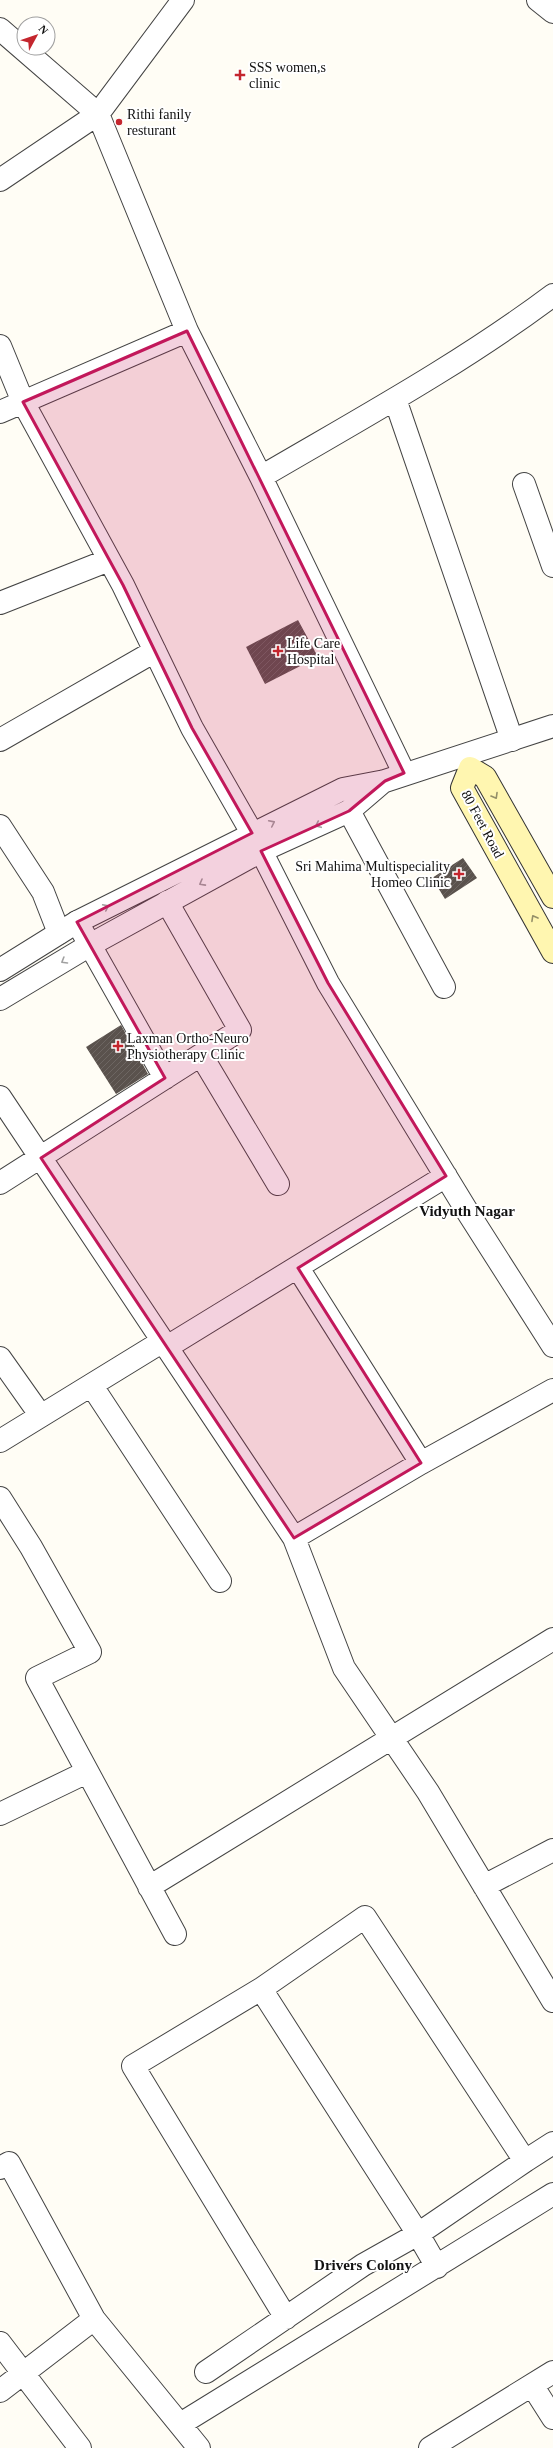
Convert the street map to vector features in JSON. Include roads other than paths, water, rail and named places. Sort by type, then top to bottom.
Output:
[{"type":"main road","name":"80 Feet Road","points":[[466,761],[484,777],[553,897]]},
{"type":"main road","name":"80 Feet Road","points":[[466,761],[462,788],[553,952]]},
{"type":"street","points":[[0,180],[98,114],[183,0]]},
{"type":"street","points":[[538,0],[553,12]]},
{"type":"street","points":[[0,29],[98,114],[187,331],[260,477],[394,777]]},
{"type":"street","points":[[260,477],[395,399],[518,321],[553,295]]},
{"type":"street","points":[[0,412],[187,331]]},
{"type":"street","points":[[0,346],[24,402],[109,560],[192,728],[256,842],[328,984],[553,1346]]},
{"type":"street","points":[[395,399],[512,740]]},
{"type":"street","points":[[524,484],[553,566]]},
{"type":"street","points":[[0,603],[109,560]]},
{"type":"street","points":[[0,740],[155,651]]},
{"type":"street","points":[[0,999],[90,945],[167,902],[256,842],[343,789],[466,761],[512,740],[553,726]]},
{"type":"street","points":[[0,970],[68,927],[256,842],[349,811],[394,777]]},
{"type":"street","points":[[349,811],[444,987]]},
{"type":"street","points":[[0,826],[68,927],[90,945],[165,1078]]},
{"type":"street","points":[[0,1183],[238,1032],[240,1027],[167,902]]},
{"type":"street","points":[[201,1055],[278,1184]]},
{"type":"street","points":[[3,1107],[40,1158],[294,1538],[344,1668],[428,1792],[553,2001]]},
{"type":"street","points":[[0,1441],[92,1386],[298,1268],[446,1176]]},
{"type":"street","points":[[298,1268],[421,1463]]},
{"type":"street","points":[[0,1358],[41,1416]]},
{"type":"street","points":[[92,1386],[220,1581]]},
{"type":"street","points":[[294,1538],[421,1463],[553,1390]]},
{"type":"street","points":[[0,1498],[31,1547],[90,1652],[37,1678],[175,1934]]},
{"type":"street","points":[[149,1886],[390,1737],[553,1639]]},
{"type":"street","points":[[0,1814],[87,1772]]},
{"type":"street","points":[[484,1886],[553,1850]]},
{"type":"street","points":[[286,2318],[133,2066],[261,1989],[365,1917],[525,2161]]},
{"type":"street","points":[[261,1989],[418,2234],[437,2267]]},
{"type":"street","points":[[206,2372],[363,2265],[418,2234],[553,2143]]},
{"type":"street","points":[[0,2168],[9,2163],[94,2319],[182,2424],[199,2448]]},
{"type":"street","points":[[182,2424],[553,2194]]},
{"type":"street","points":[[0,2391],[94,2319]]},
{"type":"street","points":[[0,2343],[22,2374],[80,2448]]},
{"type":"street","points":[[430,2448],[553,2372]]},
{"type":"street","points":[[532,2385],[553,2418]]},
{"type":"place","name":"SSS women,s clinic","points":[[240,75]]},
{"type":"place","name":"Rithi fanily resturant","points":[[119,122]]},
{"type":"place","name":"Life Care Hospital","points":[[278,651]]},
{"type":"place","name":"Sri Mahima Multispeciality Homeo Clinic","points":[[459,874]]},
{"type":"place","name":"Laxman Ortho-Neuro Physiotherapy Clinic","points":[[118,1046]]},
{"type":"district","name":"Vidyuth Nagar","points":[[467,1211]]},
{"type":"district","name":"Drivers Colony","points":[[363,2265]]}]
